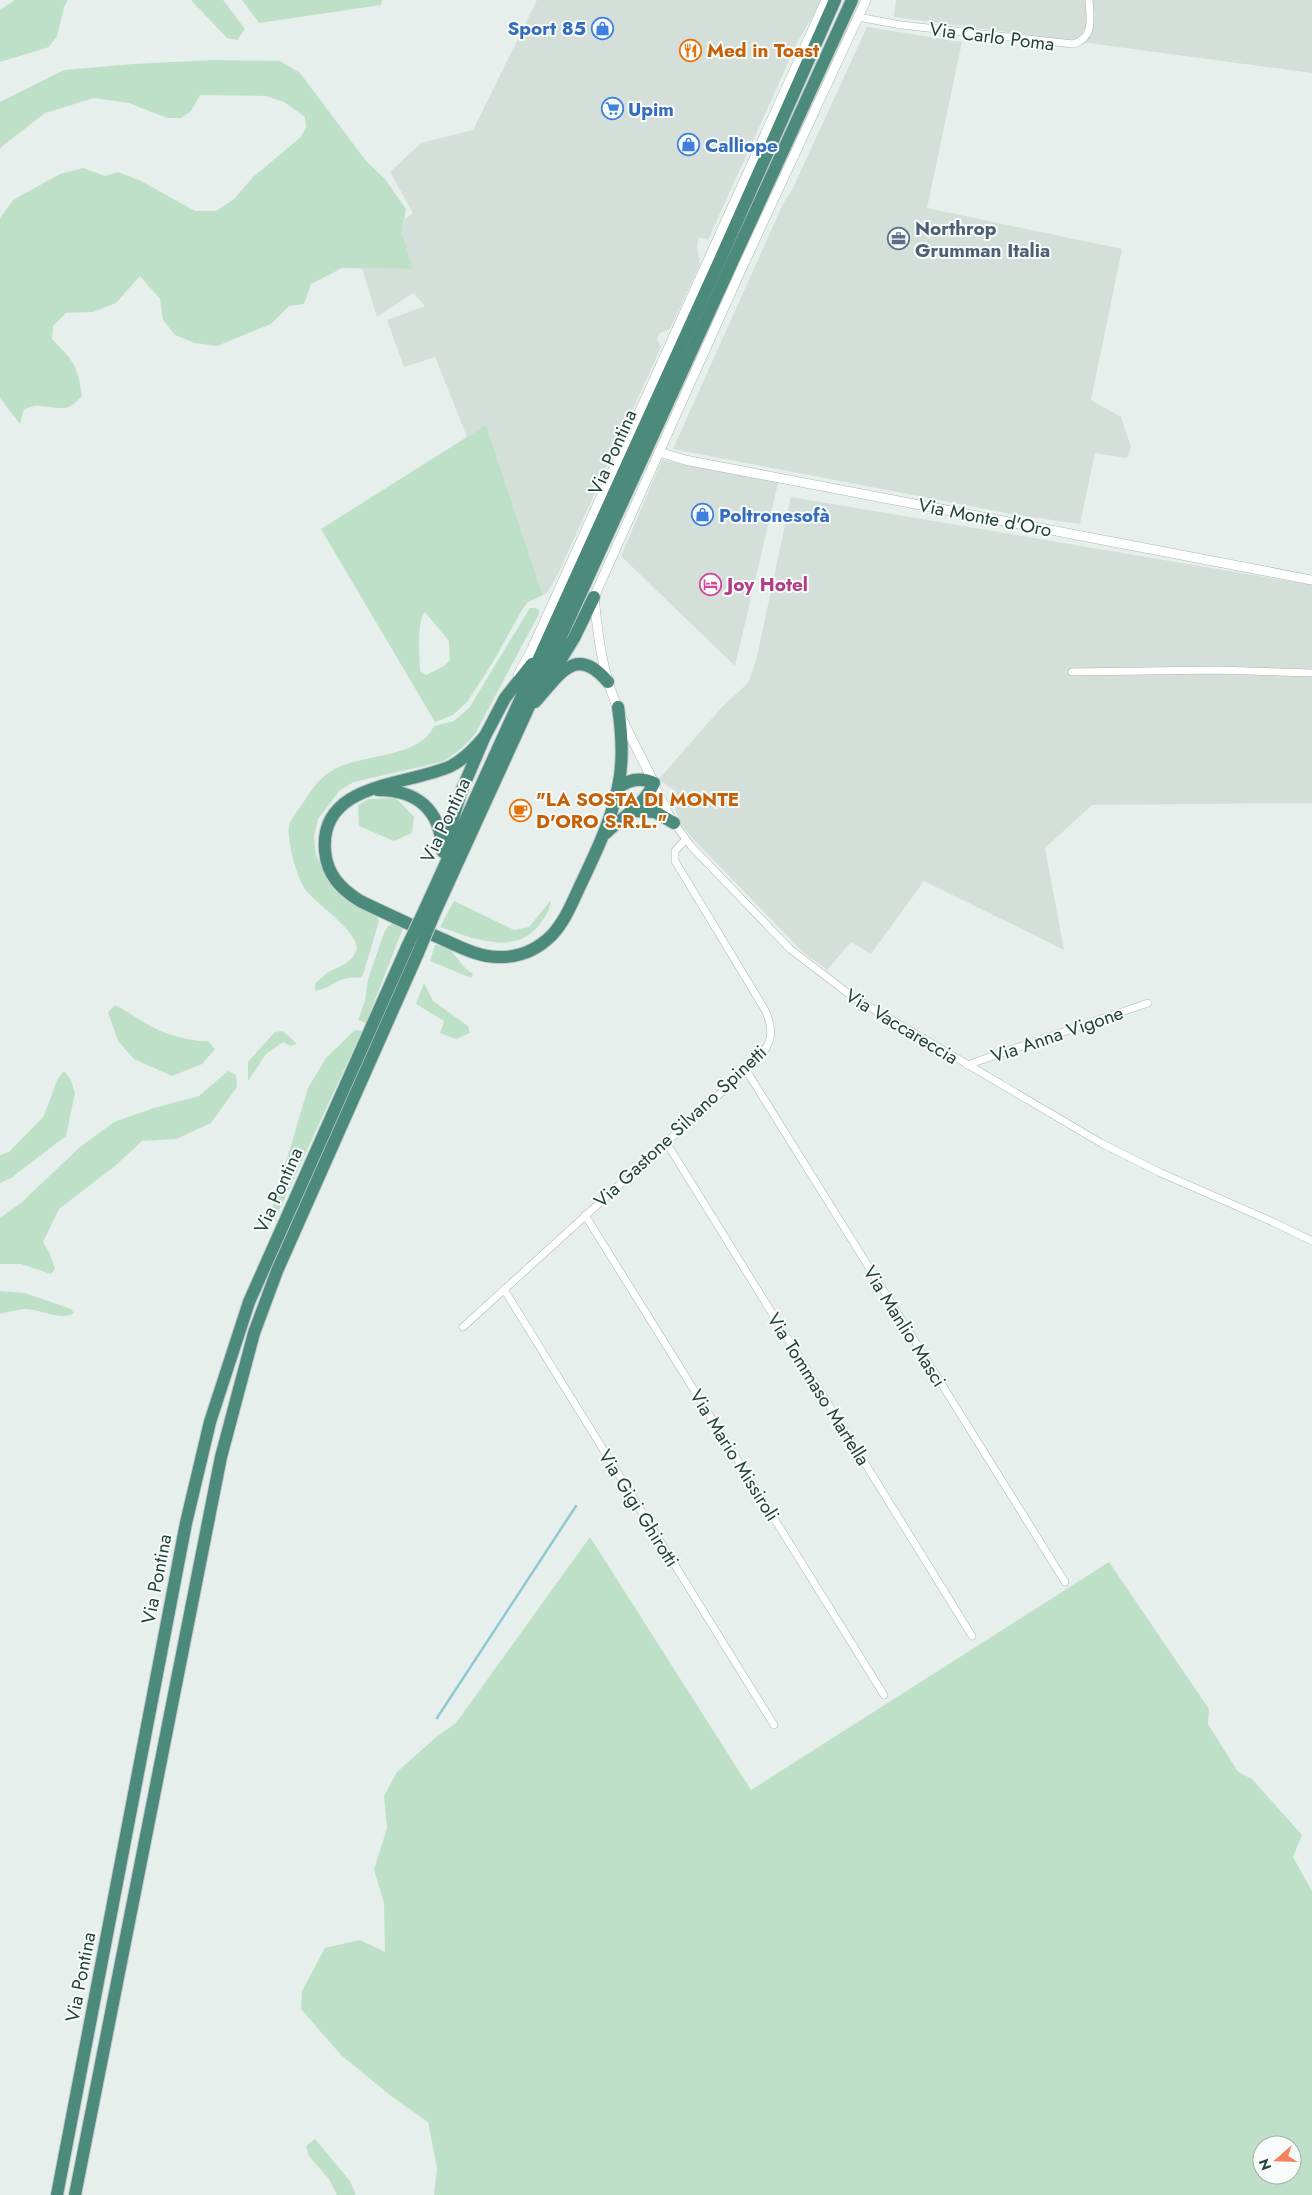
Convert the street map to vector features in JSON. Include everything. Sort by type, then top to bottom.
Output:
[{"type":"highway","name":"Via Pontina","points":[[57,2195],[182,1542],[210,1422],[250,1302],[430,910],[546,644],[720,260],[835,0]]},
{"type":"highway","name":"Via Pontina","points":[[430,910],[528,710],[852,0]]},
{"type":"highway","points":[[528,710],[559,664],[594,597]]},
{"type":"highway","points":[[430,910],[442,857],[461,792],[485,736],[505,698],[546,644]]},
{"type":"highway","points":[[528,710],[565,670],[574,664],[590,665],[608,682]]},
{"type":"highway","points":[[485,736],[468,754],[451,766],[368,790],[353,798],[340,809],[327,829],[325,839],[326,857],[336,882],[346,892],[360,901],[466,950],[487,956],[504,957],[521,954],[538,946],[552,935],[566,915],[604,835],[618,788],[622,750],[618,708]]},
{"type":"highway","points":[[604,835],[621,818],[634,811],[646,798],[654,783],[636,780],[618,788]]},
{"type":"highway","points":[[368,790],[404,792],[421,802],[438,825],[442,857]]},
{"type":"highway","points":[[634,811],[655,812],[674,823]]},
{"type":"highway","name":"Via Pontina","points":[[75,2195],[221,1457],[236,1398],[254,1333],[277,1271],[412,950]]},
{"type":"street","name":"Via Pontina","points":[[505,698],[540,631],[826,0]]},
{"type":"street","points":[[594,597],[866,0]]},
{"type":"street","name":"Via Carlo Poma","points":[[858,18],[901,25],[1073,44],[1082,41],[1090,30],[1089,0]]},
{"type":"street","name":"Via Monte d'Oro","points":[[659,452],[694,462],[1312,580]]},
{"type":"street","name":"Via Vaccareccia","points":[[594,597],[599,638],[608,682],[618,708],[674,823],[686,840],[782,942],[812,967],[876,1012],[1125,1156],[1312,1241]]},
{"type":"street","points":[[1072,672],[1217,670],[1312,673]]},
{"type":"street","name":"Via Gastone Silvano Spinetti","points":[[463,1327],[505,1291],[585,1215],[746,1070],[768,1046],[771,1033],[770,1023],[765,1010],[675,861],[674,852],[686,840]]},
{"type":"street","name":"Via Anna Vigone","points":[[966,1065],[1148,1002]]},
{"type":"street","name":"Via Manlio Masci","points":[[746,1070],[1065,1582]]},
{"type":"street","name":"Via Tommaso Martella","points":[[666,1142],[972,1636]]},
{"type":"street","name":"Via Mario Missiroli","points":[[585,1215],[884,1695]]},
{"type":"street","name":"Via Gigi Ghirotti","points":[[505,1291],[774,1725]]},
{"type":"shaded area","points":[[537,0],[823,0],[798,41],[708,240],[699,237],[697,245],[700,264],[670,329],[660,333],[657,339],[661,347],[559,572],[547,593],[543,595],[486,426],[467,437],[435,357],[404,367],[387,320],[425,306],[413,293],[377,317],[362,268],[412,269],[402,233],[405,219],[413,213],[390,172],[421,143],[473,130]]},
{"type":"shaded area","points":[[896,0],[1312,0],[1312,73],[894,17]]},
{"type":"shaded area","points":[[867,27],[962,42],[927,208],[1122,249],[1091,400],[1121,417],[1131,447],[1127,458],[1095,453],[1080,524],[1017,515],[673,449],[783,204],[792,190]]},
{"type":"shaded area","points":[[662,460],[778,483],[735,666],[621,556]]},
{"type":"shaded area","points":[[791,497],[1312,585],[1312,803],[1092,805],[1045,848],[1064,950],[924,881],[871,954],[851,942],[827,970],[803,952],[693,839],[680,823],[673,803],[676,792],[659,779],[721,708],[748,683],[756,661]]},
{"type":"green space","points":[[15,0],[68,0],[64,7],[57,36],[49,47],[0,62],[0,10]]},
{"type":"green space","points":[[191,0],[223,0],[245,29],[237,40],[227,38]]},
{"type":"green space","points":[[242,0],[382,0],[381,5],[259,23]]},
{"type":"green space","points":[[214,60],[280,61],[300,73],[366,161],[385,179],[406,209],[402,233],[413,269],[342,268],[311,284],[304,304],[289,306],[271,324],[217,346],[195,343],[175,335],[163,320],[160,299],[140,276],[116,303],[93,312],[66,313],[53,326],[52,339],[70,358],[79,377],[82,396],[72,405],[63,408],[33,406],[24,409],[20,424],[0,398],[0,218],[13,200],[60,174],[83,168],[105,176],[118,172],[141,181],[195,211],[216,211],[234,199],[253,177],[301,137],[306,127],[305,117],[284,102],[266,96],[200,95],[191,111],[181,118],[167,118],[129,103],[94,98],[45,113],[0,148],[0,102],[64,70]]},
{"type":"green space","points":[[486,425],[543,595],[528,602],[522,610],[493,662],[467,702],[453,715],[435,722],[321,529]],"holes":[[[425,612],[449,641],[450,660],[444,666],[426,675],[420,671],[419,632]]]},
{"type":"green space","points":[[530,608],[536,608],[540,612],[475,734],[467,742],[441,762],[354,782],[340,790],[318,819],[314,837],[316,855],[328,881],[346,897],[376,914],[379,921],[363,975],[360,978],[341,980],[315,991],[315,984],[322,977],[351,959],[356,951],[356,944],[345,928],[305,889],[295,867],[289,840],[289,826],[292,819],[314,787],[328,773],[345,765],[403,750],[427,737],[434,726],[454,721],[469,708]]},
{"type":"green space","points":[[396,798],[414,817],[412,833],[394,841],[359,826],[358,805],[369,799]]},
{"type":"green space","points":[[551,900],[550,907],[540,924],[530,934],[518,940],[493,942],[479,940],[440,927],[454,901],[514,930],[529,927]]},
{"type":"green space","points":[[396,923],[405,923],[366,1023],[358,1020],[365,1001],[368,979],[384,933],[388,926]]},
{"type":"green space","points":[[435,945],[448,947],[466,969],[473,974],[471,978],[430,961]]},
{"type":"green space","points":[[424,983],[433,1001],[468,1026],[470,1033],[456,1039],[440,1033],[444,1021],[416,1004]]},
{"type":"green space","points":[[115,1005],[159,1030],[184,1038],[208,1041],[215,1049],[202,1064],[172,1076],[134,1059],[118,1041],[108,1012]]},
{"type":"green space","points":[[355,1030],[362,1031],[275,1219],[267,1226],[308,1088],[326,1058]]},
{"type":"green space","points":[[283,1031],[297,1044],[290,1046],[283,1042],[266,1054],[248,1081],[248,1062],[275,1032]]},
{"type":"green space","points":[[64,1071],[71,1080],[75,1093],[66,1136],[11,1178],[0,1183],[0,1155],[9,1152],[44,1116],[57,1080]]},
{"type":"green space","points":[[228,1071],[236,1075],[237,1087],[211,1123],[176,1139],[142,1141],[115,1166],[59,1209],[43,1242],[50,1254],[55,1269],[51,1274],[21,1264],[0,1264],[0,1218],[21,1203],[80,1147],[114,1122],[154,1108],[199,1096]]},
{"type":"green space","points":[[0,1291],[25,1293],[71,1309],[74,1313],[63,1316],[24,1309],[0,1314]]},
{"type":"green space","points":[[590,1537],[751,1790],[1109,1562],[1209,1709],[1208,1724],[1238,1772],[1252,1779],[1302,1835],[1293,1857],[1312,1891],[1312,2195],[434,2195],[437,2168],[428,2122],[391,2096],[341,2055],[301,2009],[302,1991],[325,1948],[360,1940],[385,1952],[384,1903],[374,1870],[387,1828],[384,1796],[397,1772],[435,1738],[456,1723]]},
{"type":"green space","points":[[315,2139],[350,2181],[356,2195],[337,2195],[329,2179],[309,2156],[306,2146]]},
{"type":"waterway","points":[[437,1718],[576,1506]]},
{"type":"place","name":"Sport 85","points":[[602,28]]},
{"type":"place","name":"Med in Toast","points":[[691,50]]},
{"type":"place","name":"Upim","points":[[612,109]]},
{"type":"place","name":"Calliope","points":[[689,145]]},
{"type":"place","name":"Northrop Grumman Italia","points":[[899,239]]},
{"type":"place","name":"Poltronesofà","points":[[703,515]]},
{"type":"place","name":"Joy Hotel","points":[[711,584]]},
{"type":"place","name":"\"LA SOSTA DI MONTE D'ORO S.R.L.\"","points":[[520,810]]}]
